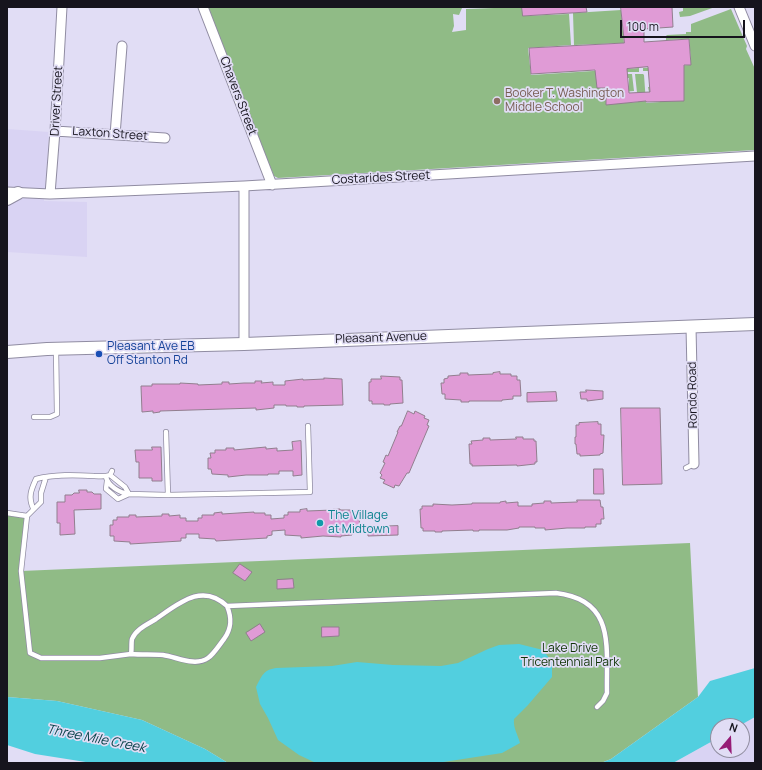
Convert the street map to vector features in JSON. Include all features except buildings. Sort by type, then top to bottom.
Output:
[{"type":"street","name":"Driver Street","points":[[50,194],[62,7]]},
{"type":"street","name":"Chavers Street","points":[[203,7],[272,185]]},
{"type":"street","points":[[739,7],[755,46]]},
{"type":"street","points":[[115,135],[122,46]]},
{"type":"street","name":"Laxton Street","points":[[55,131],[165,138]]},
{"type":"street","name":"Costarides Street","points":[[11,194],[50,194],[272,185],[755,156]]},
{"type":"street","points":[[244,186],[244,344]]},
{"type":"street","name":"Pleasant Avenue","points":[[7,352],[755,324]]},
{"type":"street","name":"Rondo Road","points":[[690,466],[691,327]]},
{"type":"lane","points":[[34,417],[57,414],[56,349]]},
{"type":"lane","points":[[109,476],[106,489],[118,499],[129,494],[168,495],[310,492],[308,426]]},
{"type":"lane","points":[[166,432],[168,495]]},
{"type":"lane","points":[[33,508],[29,500],[31,489],[36,480],[46,477],[109,476],[125,487],[129,494]]},
{"type":"lane","points":[[46,477],[41,493],[41,502],[33,508],[27,516],[21,571],[30,653],[41,658],[100,658],[132,654],[162,655],[192,662],[202,661],[209,658],[225,636],[230,624],[231,615],[227,606],[220,600],[208,596],[192,596],[142,627],[132,639],[132,654]]},
{"type":"lane","points":[[7,513],[27,516]]},
{"type":"lane","points":[[227,606],[556,594],[578,598],[590,604],[604,626],[606,638],[607,693],[603,701],[597,707]]},
{"type":"shaded area","points":[[7,129],[49,132],[44,201],[87,202],[87,257],[7,252]]},
{"type":"shaded area","points":[[755,717],[755,763],[673,763],[710,742],[710,758],[750,758],[750,720]]},
{"type":"green space","name":"Booker T. Washington Middle School","points":[[206,7],[462,7],[459,15],[453,14],[454,26],[452,32],[466,30],[466,9],[522,7],[523,16],[569,14],[571,45],[528,48],[531,75],[639,68],[639,72],[624,72],[615,89],[629,88],[629,78],[627,78],[626,74],[632,74],[634,91],[622,92],[623,103],[638,102],[635,74],[644,75],[646,103],[660,102],[659,92],[649,92],[648,87],[662,86],[660,71],[643,71],[643,68],[690,65],[691,61],[689,39],[666,40],[666,36],[691,32],[691,24],[731,9],[755,69],[755,150],[278,178],[274,176]]},
{"type":"green space","points":[[683,7],[715,7],[690,16],[680,17],[679,12],[683,11]]},
{"type":"green space","points":[[621,10],[624,43],[574,45],[573,13]]},
{"type":"green space","name":"Lake Drive Tricentennial Park","points":[[7,513],[27,516],[21,571],[690,543],[698,697],[611,759],[601,763],[228,763],[205,749],[142,720],[57,701],[7,697]]},
{"type":"water","points":[[519,644],[543,650],[552,662],[552,677],[514,719],[515,728],[520,743],[502,753],[437,763],[316,763],[299,755],[278,740],[260,704],[256,687],[268,670],[276,668],[332,666],[357,662],[393,665],[441,666],[458,663],[499,645]]},
{"type":"water","points":[[755,668],[755,717],[750,720],[750,718],[710,718],[710,742],[673,763],[601,763],[611,759],[698,697],[710,681]]},
{"type":"water","name":"Three Mile Creek","points":[[7,697],[57,701],[142,720],[205,749],[228,763],[92,763],[35,754],[7,745]]},
{"type":"place","name":"Booker T. Washington Middle School","points":[[497,101]]},
{"type":"place","name":"Pleasant Ave EB Off Stanton Rd","points":[[99,354]]},
{"type":"place","name":"The Village at Midtown","points":[[320,523]]}]
